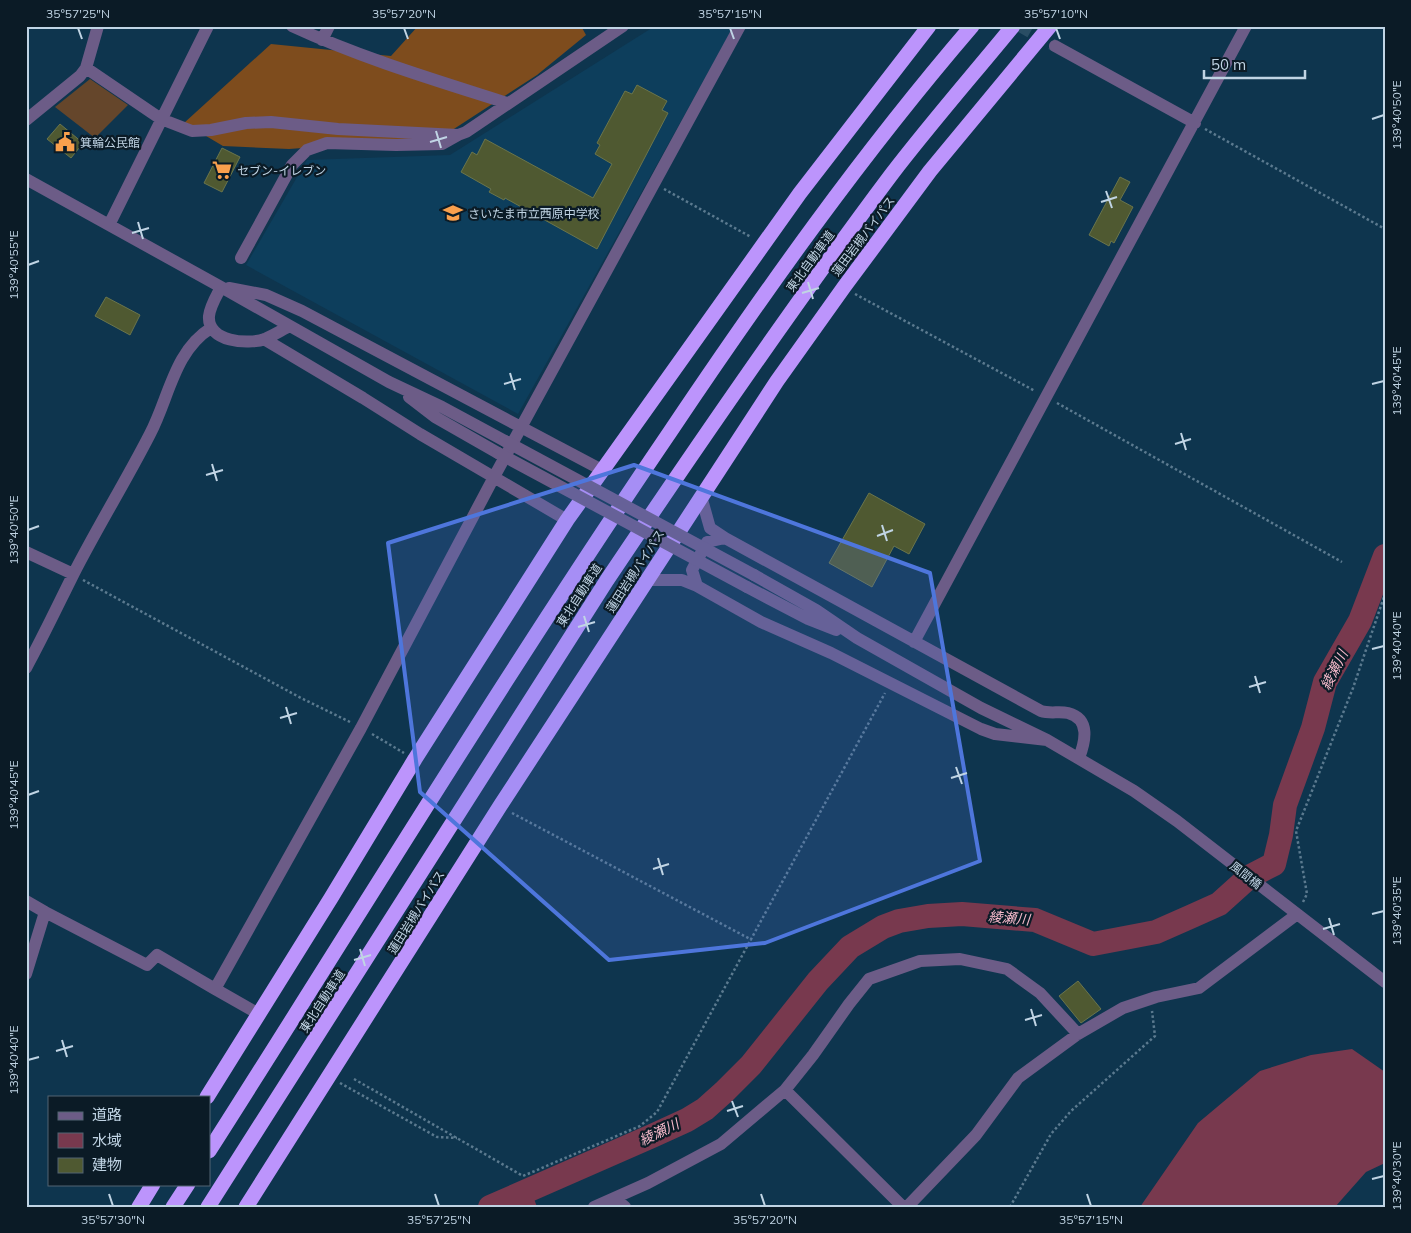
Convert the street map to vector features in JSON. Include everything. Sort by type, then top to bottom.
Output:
[{"type":"highway","points":[[208,1096],[415,759],[567,520],[800,193],[929,26]]},
{"type":"highway","name":"東北自動車道","points":[[210,1149],[510,673],[646,466],[722,354],[799,247],[878,143],[972,26]]},
{"type":"highway","name":"東北自動車道","points":[[208,1207],[607,580],[676,478],[784,322],[892,175],[1013,26]]},
{"type":"highway","name":"蓮田岩槻バイパス","points":[[246,1207],[330,1078],[500,806],[777,381],[930,172],[1050,26]]},
{"type":"highway","points":[[139,1207],[152,1186]]},
{"type":"highway","points":[[173,1207],[187,1186]]},
{"type":"street","points":[[26,120],[80,76],[86,68],[98,26]]},
{"type":"street","points":[[109,225],[208,26]]},
{"type":"street","points":[[292,26],[322,40],[398,68],[507,103]]},
{"type":"street","points":[[322,40],[329,26]]},
{"type":"street","points":[[242,258],[292,165],[307,150],[327,143],[442,144],[466,132],[623,26]]},
{"type":"street","points":[[215,989],[361,728],[494,477],[740,26]]},
{"type":"street","points":[[914,642],[1246,26]]},
{"type":"street","points":[[1055,46],[1195,123]]},
{"type":"street","points":[[86,68],[161,119],[192,131],[211,130],[246,123],[271,122],[338,129],[458,135]]},
{"type":"street","points":[[26,179],[389,382],[442,407],[754,574],[816,610],[857,638]]},
{"type":"street","points":[[221,287],[266,295],[302,311],[602,470]]},
{"type":"street","points":[[221,287],[209,316],[214,333],[224,338],[239,341],[264,339],[290,326]]},
{"type":"street","points":[[26,668],[73,574],[151,432],[182,357],[200,334],[211,328]]},
{"type":"street","points":[[264,339],[420,434],[567,520]]},
{"type":"street","points":[[389,382],[435,417],[498,453],[808,619],[857,638]]},
{"type":"street","points":[[701,496],[710,528],[725,538],[1041,711],[1049,713],[1066,712],[1077,716],[1085,729],[1085,741],[1079,758]]},
{"type":"street","points":[[697,586],[692,570],[707,542],[725,538]]},
{"type":"street","points":[[26,552],[73,574]]},
{"type":"street","points":[[647,580],[682,580],[697,586],[761,622],[831,653],[981,729],[995,734],[1047,740]]},
{"type":"street","name":"風間橋","points":[[857,638],[981,708],[1047,740],[1134,791],[1178,821],[1296,915],[1385,982]]},
{"type":"street","points":[[27,899],[45,912],[147,965],[157,955],[259,1014]]},
{"type":"street","points":[[26,974],[45,912]]},
{"type":"street","points":[[785,1090],[905,1207],[976,1135],[1018,1078],[1078,1034],[1123,1008],[1151,999],[1200,988],[1296,915]]},
{"type":"street","points":[[594,1207],[648,1183],[721,1144],[785,1090],[814,1055],[848,1004],[870,979],[920,961],[960,959],[1007,969],[1040,993],[1078,1034]]},
{"type":"street","points":[[614,1198],[625,1207]]},
{"type":"path","points":[[1195,123],[1385,229]]},
{"type":"path","points":[[654,183],[763,244]]},
{"type":"path","points":[[844,287],[1047,397],[1342,562]]},
{"type":"path","points":[[73,574],[301,698],[361,728],[415,759]]},
{"type":"path","points":[[1296,915],[1307,894],[1296,831],[1354,688],[1385,594]]},
{"type":"path","points":[[354,1079],[523,1176],[640,1126],[657,1112],[891,683]]},
{"type":"path","points":[[500,806],[752,940]]},
{"type":"path","points":[[1010,1207],[1051,1134],[1071,1111],[1156,1036],[1151,999]]},
{"type":"path","points":[[330,1078],[437,1137],[458,1138]]},
{"type":"highlighted area","points":[[634,465],[930,573],[980,861],[765,943],[609,960],[420,792],[388,543]]},
{"type":"shaded area","points":[[418,26],[581,26],[586,35],[537,75],[440,138],[289,149],[223,146],[184,123],[271,44],[391,56]]},
{"type":"shaded area","name":"さいたま市立西原中学校","points":[[655,26],[734,26],[518,414],[246,265],[307,160],[450,155]]},
{"type":"shaded area","points":[[90,79],[128,105],[95,138],[55,107]]},
{"type":"water","points":[[1352,1049],[1385,1072],[1385,1163],[1366,1172],[1335,1207],[1140,1207],[1198,1123],[1260,1071],[1311,1055]]},
{"type":"water","points":[[532,1193],[537,1207],[485,1207]]},
{"type":"building","points":[[637,85],[667,101],[662,110],[668,113],[597,249],[505,198],[504,200],[489,192],[491,189],[461,172],[472,152],[477,155],[485,139],[593,198],[612,164],[595,154],[600,145],[597,143],[625,91],[632,94]]},
{"type":"building","points":[[60,124],[83,143],[71,158],[47,139]]},
{"type":"building","name":"セブン-イレブン","points":[[222,148],[240,157],[222,192],[204,183]]},
{"type":"building","points":[[1120,177],[1130,182],[1120,200],[1133,207],[1114,243],[1111,241],[1109,246],[1089,235]]},
{"type":"building","points":[[106,297],[140,315],[130,335],[95,316]]},
{"type":"building","points":[[869,493],[925,524],[909,554],[894,546],[872,587],[829,563]]},
{"type":"building","points":[[1078,981],[1101,1009],[1081,1023],[1059,996]]},
{"type":"waterway","name":"綾瀬川","points":[[490,1207],[652,1136],[687,1120],[705,1109],[751,1065],[818,981],[850,947],[883,927],[899,921],[928,916],[962,914],[1035,920],[1093,944],[1156,932],[1190,917],[1219,904],[1249,877],[1274,864],[1281,835],[1285,805],[1313,728],[1325,682],[1360,621],[1385,556]]},
{"type":"tunnel","points":[[1020,26],[1055,46]]},
{"type":"place","name":"箕輪公民館","points":[[65,142]]},
{"type":"place","name":"セブン-イレブン","points":[[222,170]]},
{"type":"place","name":"さいたま市立西原中学校","points":[[453,213]]}]
